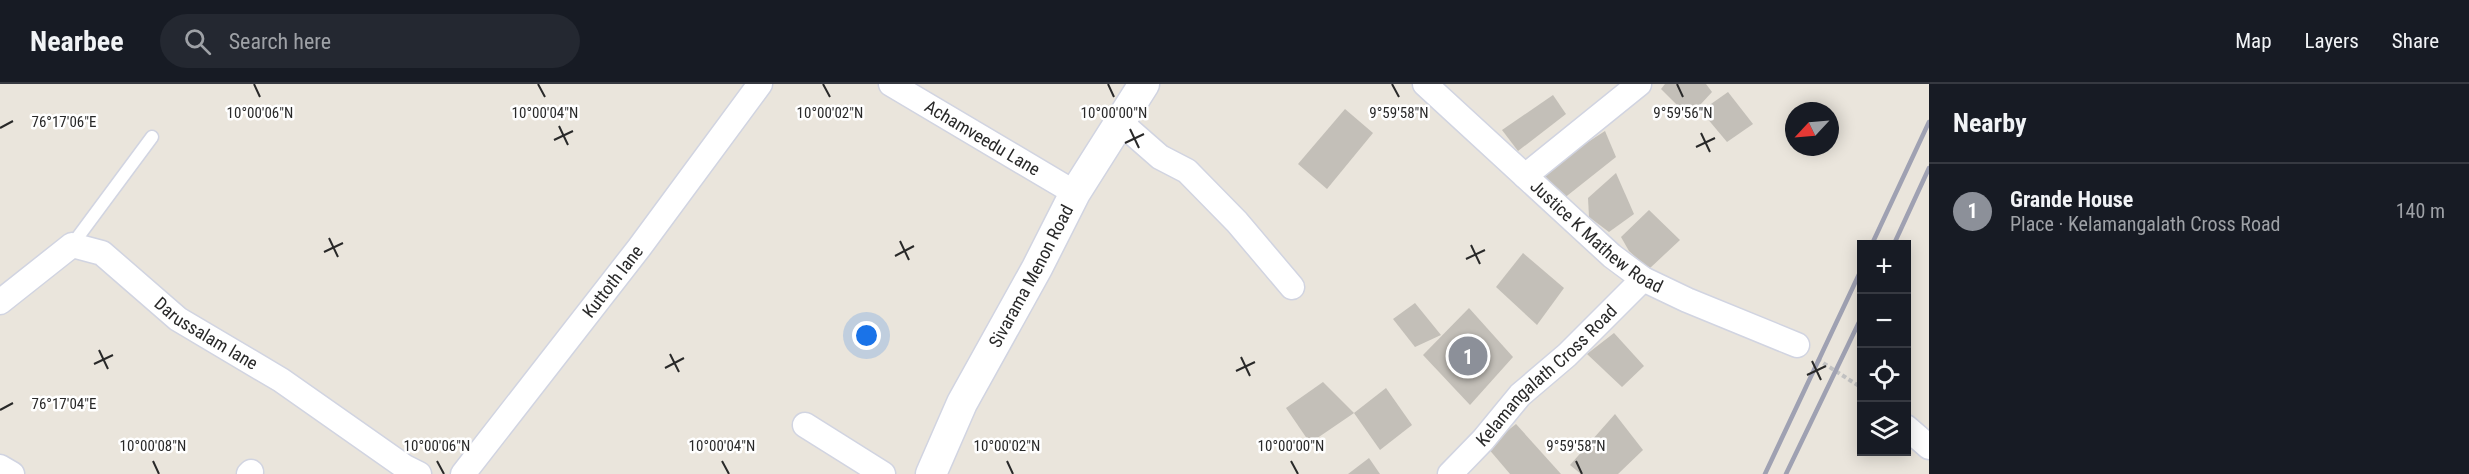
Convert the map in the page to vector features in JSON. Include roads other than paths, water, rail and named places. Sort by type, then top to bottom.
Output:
[{"type":"street","name":"Kuttoth lane","points":[[463,474],[639,248],[760,84]]},
{"type":"street","name":"Achamveedu Lane","points":[[891,84],[1075,193]]},
{"type":"street","name":"Sivarama Menon Road","points":[[931,474],[962,403],[1037,268],[1075,193],[1144,84]]},
{"type":"street","name":"Justice K Mathew Road","points":[[1425,84],[1612,256],[1643,279],[1687,300],[1797,345]]},
{"type":"street","points":[[1525,176],[1638,84]]},
{"type":"street","points":[[1120,122],[1160,157],[1187,171],[1237,222],[1292,287]]},
{"type":"street","points":[[0,302],[72,245]]},
{"type":"street","name":"Darussalam lane","points":[[72,245],[102,253],[178,319],[281,380],[405,467],[419,474]]},
{"type":"street","name":"Kelamangalath Cross Road","points":[[1450,474],[1483,440],[1520,395],[1567,355],[1643,279]]},
{"type":"street","points":[[805,425],[883,474]]},
{"type":"street","points":[[1911,431],[1929,447]]},
{"type":"street","points":[[0,467],[12,474]]},
{"type":"lane","points":[[72,245],[152,137]]},
{"type":"railway","points":[[1874,240],[1929,122]]},
{"type":"railway","points":[[1896,240],[1929,168]]},
{"type":"railway","points":[[1765,474],[1857,279]]},
{"type":"railway","points":[[1786,474],[1857,326]]},
{"type":"place","name":"Grande House","points":[[1468,356]]}]
